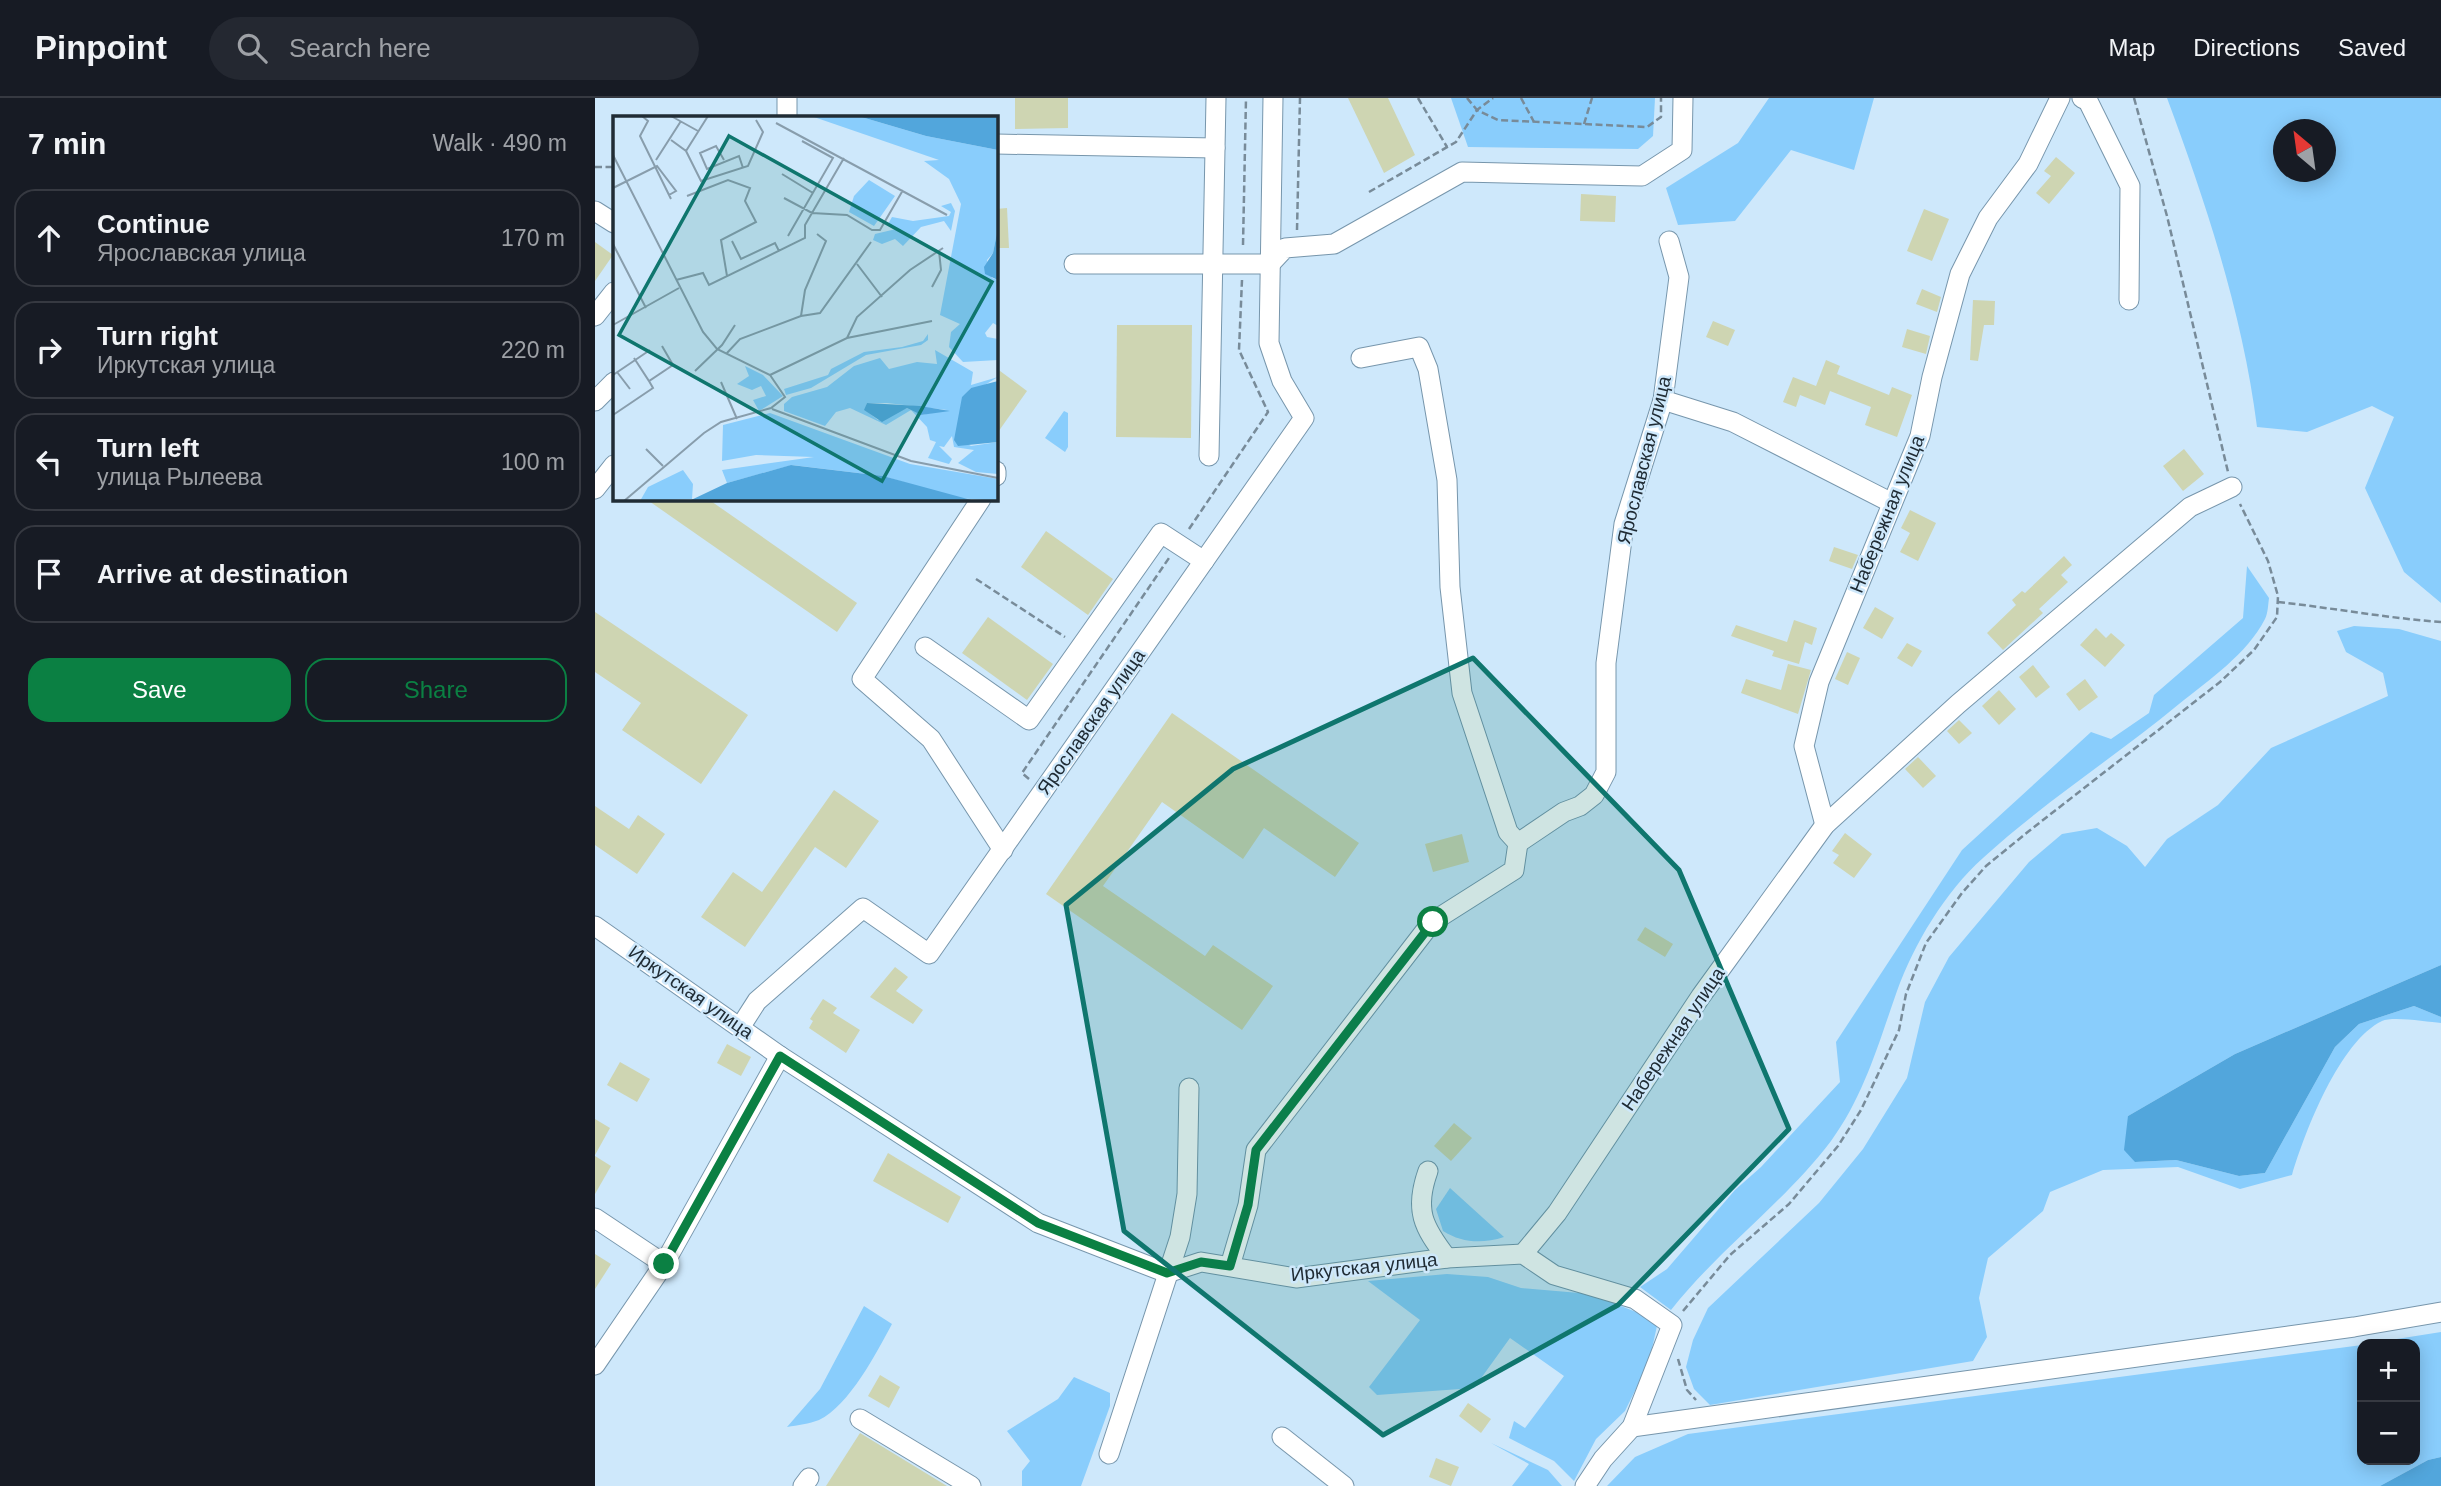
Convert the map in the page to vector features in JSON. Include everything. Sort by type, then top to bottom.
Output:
[{"type":"street","points":[[787,98],[787,116]]},
{"type":"street","points":[[1209,456],[1216,98]]},
{"type":"street","points":[[1270,264],[1273,98]]},
{"type":"street","points":[[1074,264],[1270,264],[1285,248],[1334,244],[1462,172],[1642,176],[1682,150],[1683,98]]},
{"type":"street","name":"Набережная улица","points":[[1825,825],[1804,746],[1819,682],[1920,436],[1932,377],[1960,274],[1988,218],[2028,164],[2060,98]]},
{"type":"street","points":[[2082,98],[2088,101],[2111,143],[2130,186],[2129,300]]},
{"type":"street","points":[[997,144],[1215,148]]},
{"type":"street","points":[[595,211],[613,222]]},
{"type":"street","name":"Ярославская улица","points":[[1518,843],[1564,812],[1587,801],[1594,795],[1606,772],[1606,663],[1624,524],[1663,400],[1679,277],[1669,241]]},
{"type":"street","name":"Ярославская улица","points":[[741,1026],[757,1001],[863,908],[929,954],[1304,418],[1282,381],[1269,343],[1270,264]]},
{"type":"street","points":[[595,316],[613,293]]},
{"type":"street","points":[[1230,1266],[1248,1205],[1256,1150],[1433,922],[1514,870],[1518,843],[1508,832],[1462,694],[1450,587],[1447,481],[1428,369],[1419,347],[1361,358]]},
{"type":"street","points":[[595,401],[613,383]]},
{"type":"street","points":[[1663,400],[1733,422],[1892,503]]},
{"type":"street","points":[[595,489],[613,467]]},
{"type":"street","name":"Набережная улица","points":[[1523,1254],[1557,1213],[1701,996],[1825,825],[1958,704],[2190,507],[2232,487]]},
{"type":"street","points":[[980,500],[862,679],[931,739],[1003,850]]},
{"type":"street","points":[[925,646],[1029,720],[1161,533],[1203,561]]},
{"type":"street","name":"Иркутская улица","points":[[595,926],[741,1026],[780,1056],[1038,1223],[1167,1273],[1201,1262],[1296,1278],[1447,1258],[1523,1254]]},
{"type":"street","points":[[595,1365],[664,1264],[780,1056]]},
{"type":"street","points":[[1109,1454],[1180,1237],[1187,1194],[1189,1088]]},
{"type":"street","points":[[1429,1171],[1420,1192],[1425,1230],[1447,1258]]},
{"type":"street","points":[[595,1218],[664,1264]]},
{"type":"street","points":[[1523,1254],[1554,1275],[1635,1299],[1672,1325],[1632,1427],[1603,1459],[1585,1486]]},
{"type":"street","points":[[1632,1427],[2354,1327],[2441,1312]]},
{"type":"street","points":[[860,1419],[971,1486]]},
{"type":"street","points":[[1282,1437],[1344,1486]]},
{"type":"path","points":[[1044,790],[1022,773],[1268,411],[1239,350],[1246,98]]},
{"type":"path","points":[[1296,247],[1300,98]]},
{"type":"path","points":[[1418,98],[1447,147]]},
{"type":"path","points":[[1468,98],[1477,110],[1497,120],[1647,127],[1661,117],[1661,98]]},
{"type":"path","points":[[1369,192],[1456,142],[1477,110],[1493,98]]},
{"type":"path","points":[[1521,98],[1534,122]]},
{"type":"path","points":[[1584,124],[1592,98]]},
{"type":"path","points":[[1672,1325],[1730,1255],[1790,1204],[1838,1146],[1861,1110],[1899,1030],[1906,994],[1926,943],[1962,892],[1986,866],[2220,682],[2254,650],[2277,617],[2278,602],[2268,561],[2232,487],[2167,216],[2134,98]]},
{"type":"path","points":[[595,167],[613,167]]},
{"type":"path","points":[[976,579],[1080,646]]},
{"type":"path","points":[[2278,602],[2338,608],[2387,618],[2441,622]]},
{"type":"path","points":[[1677,1353],[1687,1390],[1712,1415]]},
{"type":"highlighted area","points":[[1473,658],[1679,870],[1789,1129],[1618,1305],[1383,1435],[1124,1231],[1066,905],[1233,769]]},
{"type":"shaded area","points":[[1451,98],[1655,98],[1653,136],[1638,149],[1468,147]]},
{"type":"shaded area","points":[[1769,98],[1874,98],[1854,170],[1791,150],[1735,221],[1678,225],[1666,188],[1738,143]]},
{"type":"shaded area","points":[[2167,98],[2441,98],[2441,603],[2404,572],[2365,488],[2394,417],[2372,406],[2307,432],[2257,427],[2243,343],[2209,219]]},
{"type":"shaded area","points":[[1064,411],[1068,413],[1068,447],[1065,452],[1045,438]]},
{"type":"shaded area","points":[[2247,566],[2269,598],[2265,619],[2257,632],[2227,666],[2006,837],[1956,887],[1932,920],[1912,955],[1853,1106],[1831,1141],[1812,1164],[1710,1266],[1671,1310],[1640,1287],[1667,1269],[1735,1190],[1761,1167],[1840,1082],[1836,1042],[1962,850],[2091,732],[2111,739],[2149,713],[2154,695],[2243,618]]},
{"type":"shaded area","points":[[2354,626],[2399,629],[2441,641],[2441,965],[2235,1054],[2128,1116],[2135,1162],[2176,1160],[2239,1176],[2265,1173],[2335,1047],[2359,1024],[2414,1006],[2441,1017],[2441,1023],[2402,1019],[2382,1021],[2352,1047],[2338,1067],[2315,1112],[2292,1175],[2240,1189],[2178,1167],[2103,1170],[2050,1192],[2043,1211],[1988,1258],[1979,1298],[1987,1337],[1973,1361],[1710,1405],[1694,1389],[1686,1367],[1693,1340],[1708,1308],[1819,1203],[1863,1149],[1907,1078],[1925,1002],[1949,957],[2029,862],[2062,834],[2097,828],[2127,846],[2145,867],[2167,839],[2218,805],[2271,748],[2388,696],[2383,673],[2346,652],[2337,631]]},
{"type":"shaded area","points":[[2441,965],[2441,1017],[2414,1006],[2359,1024],[2335,1047],[2265,1173],[2239,1176],[2176,1160],[2135,1162],[2124,1150],[2128,1116],[2235,1054]]},
{"type":"shaded area","points":[[1450,1188],[1504,1237],[1472,1241],[1443,1231],[1436,1209]]},
{"type":"shaded area","points":[[1447,1274],[1488,1277],[1521,1288],[1591,1294],[1636,1312],[1657,1326],[1649,1362],[1625,1411],[1596,1439],[1574,1481],[1554,1461],[1509,1438],[1514,1421],[1525,1428],[1564,1376],[1510,1338],[1474,1388],[1377,1395],[1369,1387],[1420,1320],[1368,1281]]},
{"type":"shaded area","points":[[864,1306],[892,1324],[870,1363],[851,1391],[830,1413],[819,1420],[787,1427],[820,1389]]},
{"type":"shaded area","points":[[2441,1332],[2441,1457],[2420,1464],[2420,1339],[2397,1339]]},
{"type":"shaded area","points":[[2357,1346],[2357,1465],[2419,1465],[2380,1486],[1607,1486],[1635,1457],[1688,1434]]},
{"type":"shaded area","points":[[1074,1377],[1110,1393],[1110,1406],[1081,1486],[1022,1486],[1022,1471],[1030,1461],[1007,1431],[1058,1399]]},
{"type":"shaded area","points":[[1491,1443],[1548,1470],[1562,1486],[1512,1486],[1529,1464]]},
{"type":"shaded area","points":[[2441,1457],[2441,1486],[2380,1486],[2420,1465]]},
{"type":"building","points":[[1015,98],[1068,98],[1068,128],[1015,129]]},
{"type":"building","points":[[1348,98],[1388,98],[1415,155],[1384,173]]},
{"type":"building","points":[[2056,157],[2075,173],[2049,204],[2036,193],[2051,176],[2044,171]]},
{"type":"building","points":[[1581,194],[1616,196],[1615,222],[1580,221]]},
{"type":"building","points":[[1007,208],[1009,248],[997,248],[997,209]]},
{"type":"building","points":[[1924,209],[1949,219],[1932,261],[1907,251]]},
{"type":"building","points":[[595,242],[613,255],[595,281]]},
{"type":"building","points":[[1922,289],[1941,297],[1937,312],[1916,304]]},
{"type":"building","points":[[1973,300],[1995,301],[1994,325],[1984,325],[1978,361],[1970,360]]},
{"type":"building","points":[[1713,321],[1735,330],[1728,346],[1706,337]]},
{"type":"building","points":[[1117,325],[1192,325],[1191,438],[1116,437]]},
{"type":"building","points":[[1907,329],[1930,336],[1926,354],[1902,347]]},
{"type":"building","points":[[1826,360],[1840,366],[1837,374],[1889,395],[1892,387],[1912,395],[1897,437],[1865,425],[1871,407],[1830,391],[1825,405],[1800,395],[1796,407],[1783,402],[1793,377],[1816,386]]},
{"type":"building","points":[[997,369],[1027,391],[997,434]]},
{"type":"building","points":[[2184,449],[2204,474],[2183,491],[2163,466]]},
{"type":"building","points":[[647,500],[709,500],[857,603],[837,632]]},
{"type":"building","points":[[1910,510],[1936,523],[1918,561],[1900,552],[1910,533],[1901,528]]},
{"type":"building","points":[[1046,531],[1113,579],[1088,615],[1021,567]]},
{"type":"building","points":[[1834,547],[1858,555],[1852,569],[1829,561]]},
{"type":"building","points":[[2064,556],[2072,565],[2061,575],[2068,582],[2039,609],[2043,613],[2003,650],[1987,633],[2016,605],[2012,600],[2022,591],[2025,593]]},
{"type":"building","points":[[1875,607],[1894,618],[1882,639],[1863,628]]},
{"type":"building","points":[[595,612],[748,715],[701,784],[622,730],[641,703],[595,672]]},
{"type":"building","points":[[988,617],[1053,664],[1027,700],[962,653]]},
{"type":"building","points":[[1794,620],[1817,628],[1812,645],[1805,642],[1799,664],[1772,656],[1774,651],[1731,636],[1736,625],[1787,642]]},
{"type":"building","points":[[2096,628],[2106,638],[2111,633],[2125,645],[2105,667],[2080,645]]},
{"type":"building","points":[[1907,643],[1922,651],[1912,667],[1897,658]]},
{"type":"building","points":[[1847,652],[1860,658],[1848,685],[1835,679]]},
{"type":"building","points":[[1788,664],[1811,670],[1798,714],[1741,693],[1746,679],[1781,690]]},
{"type":"building","points":[[2033,665],[2050,687],[2036,698],[2019,677]]},
{"type":"building","points":[[2085,679],[2098,697],[2079,711],[2066,694]]},
{"type":"building","points":[[1999,690],[2016,709],[1999,725],[1982,706]]},
{"type":"building","points":[[1172,713],[1359,843],[1335,877],[1264,828],[1243,859],[1162,802],[1103,886],[1205,956],[1213,945],[1273,986],[1242,1030],[1046,894]]},
{"type":"building","points":[[1959,720],[1972,733],[1959,744],[1947,731]]},
{"type":"building","points":[[1918,757],[1936,776],[1923,788],[1905,769]]},
{"type":"building","points":[[834,790],[879,821],[846,868],[815,847],[745,947],[701,917],[733,872],[762,892]]},
{"type":"building","points":[[595,806],[629,829],[638,815],[665,834],[637,874],[595,845]]},
{"type":"building","points":[[1845,833],[1872,854],[1854,878],[1833,863],[1839,855],[1832,851]]},
{"type":"building","points":[[1462,834],[1469,862],[1433,872],[1425,844]]},
{"type":"building","points":[[1645,927],[1673,944],[1665,957],[1637,940]]},
{"type":"building","points":[[895,967],[908,977],[896,991],[923,1010],[913,1024],[870,997]]},
{"type":"building","points":[[823,999],[837,1008],[833,1013],[860,1030],[846,1053],[809,1028],[813,1021],[810,1019]]},
{"type":"building","points":[[727,1044],[751,1057],[741,1076],[717,1063]]},
{"type":"building","points":[[620,1062],[650,1079],[637,1102],[607,1085]]},
{"type":"building","points":[[595,1119],[610,1128],[595,1155]]},
{"type":"building","points":[[1454,1123],[1472,1138],[1451,1161],[1434,1146]]},
{"type":"building","points":[[888,1153],[961,1197],[948,1223],[873,1181]]},
{"type":"building","points":[[595,1156],[611,1166],[595,1194]]},
{"type":"building","points":[[595,1254],[611,1264],[595,1289]]},
{"type":"building","points":[[880,1375],[900,1387],[889,1408],[868,1396]]},
{"type":"building","points":[[1468,1403],[1491,1419],[1481,1433],[1459,1416]]},
{"type":"building","points":[[860,1433],[947,1486],[826,1486]]},
{"type":"building","points":[[1436,1458],[1459,1467],[1451,1486],[1429,1477]]},
{"type":"route","points":[[664,1264],[780,1056],[1038,1223],[1167,1273],[1201,1262],[1230,1266],[1248,1205],[1256,1150],[1433,922]]}]
